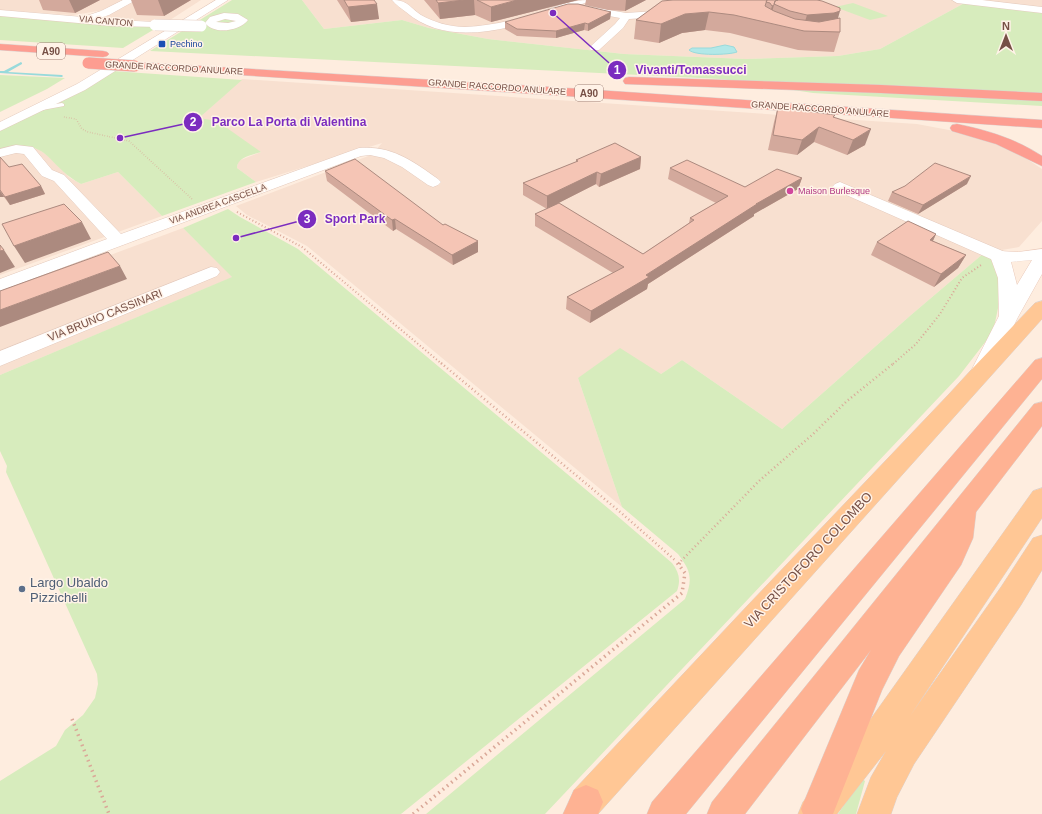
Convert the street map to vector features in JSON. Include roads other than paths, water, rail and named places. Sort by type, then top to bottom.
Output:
[{"type":"highway","name":"GRANDE RACCORDO ANULARE","points":[[0,46],[147,57],[1042,113]]},
{"type":"highway","name":"GRANDE RACCORDO ANULARE","points":[[0,56],[88,63],[1042,124]]},
{"type":"highway","points":[[482,77],[530,78]]},
{"type":"highway","points":[[614,81],[881,89],[1042,97]]},
{"type":"highway","points":[[759,105],[913,122],[961,129],[980,133],[1005,143],[1042,162]]},
{"type":"highway","points":[[664,814],[1042,365]]},
{"type":"highway","points":[[724,814],[1042,410]]},
{"type":"highway","points":[[816,812],[870,681],[882,657],[952,557],[960,538],[964,509]]},
{"type":"main road","name":"VIA CRISTOFORO COLOMBO","points":[[580,810],[758,614],[958,400],[978,375],[1042,306]]},
{"type":"main road","points":[[816,812],[876,738],[1042,498]]},
{"type":"main road","points":[[874,814],[883,790],[903,753],[1011,596],[1042,546]]},
{"type":"street","points":[[79,19],[105,13],[131,0]]},
{"type":"street","points":[[0,127],[93,84],[212,0]]},
{"type":"street","points":[[0,120],[65,88],[223,0]]},
{"type":"street","points":[[397,0],[414,15],[425,22],[442,27],[466,29],[506,26],[585,0]]},
{"type":"street","points":[[957,0],[1042,10]]},
{"type":"street","points":[[568,5],[626,16],[679,12]]},
{"type":"street","name":"VIA CANTON","points":[[0,13],[112,23],[213,26]]},
{"type":"street","points":[[595,48],[617,29],[626,16]]},
{"type":"street","points":[[0,153],[16,149],[28,150],[47,173],[59,178],[118,241]]},
{"type":"street","name":"VIA ANDREA CASCELLA","points":[[0,285],[359,152],[372,151],[385,153],[433,182]]},
{"type":"street","points":[[840,187],[997,256],[1018,257],[1042,254]]},
{"type":"street","points":[[997,256],[1007,272],[1009,282],[1008,317]]},
{"type":"street","points":[[978,375],[1008,317],[1042,258]]},
{"type":"street","name":"VIA BRUNO CASSINARI","points":[[0,359],[211,272]]},
{"type":"lane","points":[[37,109],[62,105]]},
{"type":"water","points":[[725,45],[734,47],[737,52],[712,54],[692,52],[689,50],[692,48],[711,48]]},
{"type":"waterway","points":[[5,72],[21,63]]},
{"type":"waterway","points":[[0,72],[62,76]]},
{"type":"place","name":"Vivanti/Tomassucci","points":[[553,13]]},
{"type":"place","name":"Pechino","points":[[162,44]]},
{"type":"place","name":"Parco La Porta di Valentina","points":[[120,138]]},
{"type":"place","name":"Maison Burlesque","points":[[790,191]]},
{"type":"place","name":"Sport Park","points":[[236,238]]},
{"type":"place","name":"Largo Ubaldo Pizzichelli","points":[[22,589]]}]
